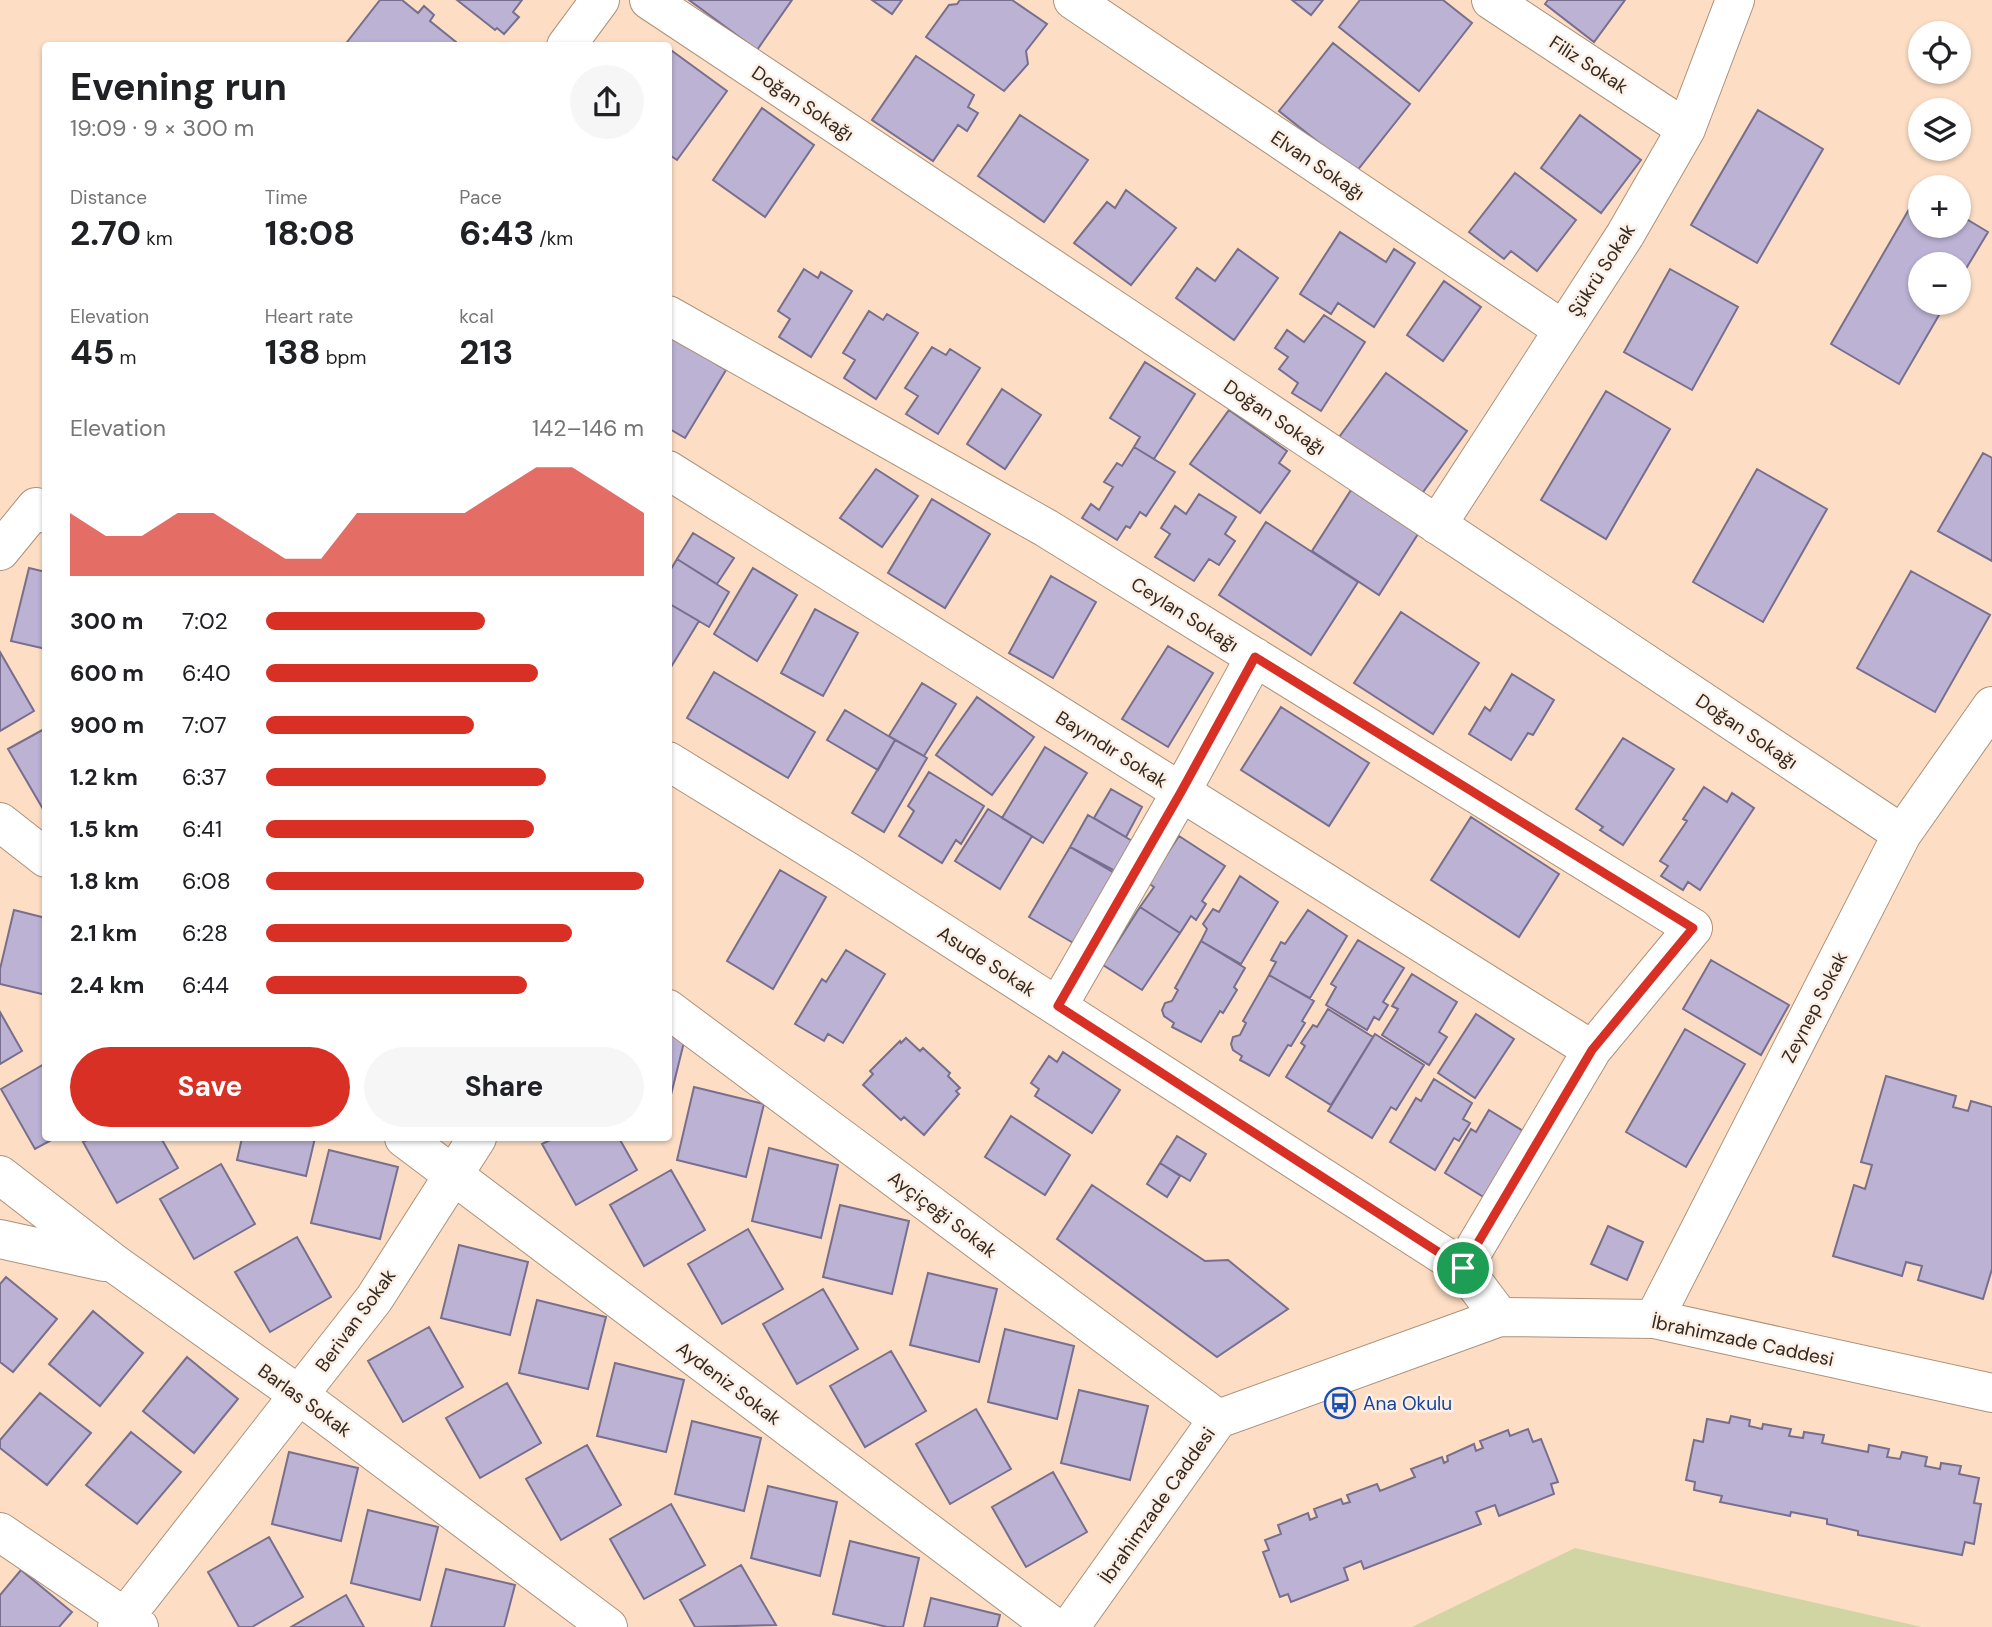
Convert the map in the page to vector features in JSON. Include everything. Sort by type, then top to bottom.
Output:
[{"type":"street","points":[[569,42],[600,0]]},
{"type":"street","name":"Doğan Sokağı","points":[[649,0],[1902,834]]},
{"type":"street","name":"Elvan Sokağı","points":[[1073,0],[1562,329]]},
{"type":"street","name":"Filiz Sokak","points":[[1491,0],[1686,129]]},
{"type":"street","name":"Şükrü Sokak","points":[[1437,525],[1625,234],[1686,129],[1735,0]]},
{"type":"street","name":"Ceylan Sokağı","points":[[672,317],[1046,528],[1693,928],[1592,1050]]},
{"type":"street","name":"Bayındır Sokak","points":[[672,473],[1592,1050]]},
{"type":"street","points":[[0,551],[36,507],[42,511]]},
{"type":"street","points":[[1058,1006],[1255,657]]},
{"type":"street","name":"Zeynep Sokak","points":[[1654,1319],[1902,834],[1992,705]]},
{"type":"street","name":"Asude Sokak","points":[[672,763],[847,871],[1463,1268],[1500,1317]]},
{"type":"street","points":[[0,822],[42,855]]},
{"type":"street","name":"Ayçiçeği Sokak","points":[[672,1012],[1218,1419]]},
{"type":"street","points":[[1463,1268],[1592,1050]]},
{"type":"street","name":"Aydeniz Sokak","points":[[408,1141],[1054,1627]]},
{"type":"street","name":"Berivan Sokak","points":[[127,1624],[374,1299],[475,1141]]},
{"type":"street","name":"Barlas Sokak","points":[[0,1175],[115,1264],[299,1395],[608,1627]]},
{"type":"street","points":[[0,1239],[115,1264]]},
{"type":"street","name":"İbrahimzade Caddesi","points":[[1070,1627],[1218,1419],[1500,1317],[1654,1319],[1992,1393]]},
{"type":"street","points":[[0,1532],[127,1624]]},
{"type":"green space","points":[[1575,1548],[1922,1627],[1412,1627]]},
{"type":"building","points":[[380,0],[402,0],[418,13],[424,6],[434,15],[430,21],[456,42],[347,42]]},
{"type":"building","points":[[457,0],[522,0],[513,12],[519,17],[504,34]]},
{"type":"building","points":[[689,0],[792,0],[757,50]]},
{"type":"building","points":[[872,0],[902,0],[892,14]]},
{"type":"building","points":[[960,0],[1012,0],[1047,24],[1026,51],[1028,64],[1004,91],[926,37],[949,5],[957,4]]},
{"type":"building","points":[[1292,0],[1323,0],[1311,15]]},
{"type":"building","points":[[1360,0],[1443,0],[1472,23],[1419,91],[1339,27]]},
{"type":"building","points":[[1548,0],[1625,0],[1594,42],[1545,4]]},
{"type":"building","points":[[1333,43],[1410,104],[1356,172],[1279,111]]},
{"type":"building","points":[[672,51],[727,91],[677,160],[672,157]]},
{"type":"building","points":[[916,56],[974,95],[968,107],[978,113],[967,131],[958,125],[933,161],[872,120]]},
{"type":"building","points":[[762,108],[814,145],[765,217],[713,180]]},
{"type":"building","points":[[1758,110],[1823,149],[1757,263],[1691,225]]},
{"type":"building","points":[[1020,115],[1088,160],[1044,222],[978,176]]},
{"type":"building","points":[[1580,115],[1641,160],[1601,213],[1541,168]]},
{"type":"building","points":[[1515,173],[1576,220],[1537,271],[1511,251],[1504,259],[1469,232]]},
{"type":"building","points":[[1126,190],[1176,228],[1131,285],[1074,243],[1107,202],[1115,208]]},
{"type":"building","points":[[1908,211],[1908,238],[1971,238],[1971,222],[1988,232],[1971,260],[1971,252],[1908,252],[1908,315],[1939,315],[1899,384],[1831,344]]},
{"type":"building","points":[[1340,232],[1386,262],[1394,249],[1415,263],[1374,327],[1338,303],[1331,314],[1300,294]]},
{"type":"building","points":[[1238,249],[1278,278],[1234,340],[1176,298],[1197,268],[1215,281]]},
{"type":"building","points":[[804,269],[818,278],[821,272],[852,291],[811,357],[779,337],[790,319],[778,311]]},
{"type":"building","points":[[1670,269],[1738,307],[1692,390],[1624,352]]},
{"type":"building","points":[[1444,281],[1481,307],[1443,361],[1407,335]]},
{"type":"building","points":[[869,311],[883,320],[887,314],[918,333],[876,399],[844,378],[855,360],[843,353]]},
{"type":"building","points":[[1324,315],[1365,342],[1321,411],[1292,393],[1298,383],[1279,369],[1288,357],[1275,348],[1287,330],[1304,342]]},
{"type":"building","points":[[672,336],[726,370],[685,438],[672,430]]},
{"type":"building","points":[[932,347],[946,355],[950,349],[980,368],[938,434],[906,414],[918,396],[905,388]]},
{"type":"building","points":[[1145,362],[1195,394],[1154,459],[1134,447],[1140,437],[1110,418]]},
{"type":"building","points":[[1386,373],[1467,431],[1418,499],[1337,440]]},
{"type":"building","points":[[1002,389],[1041,415],[1005,469],[967,444]]},
{"type":"building","points":[[1606,391],[1670,429],[1606,539],[1541,500]]},
{"type":"building","points":[[1229,410],[1287,451],[1279,463],[1290,471],[1260,513],[1190,464]]},
{"type":"building","points":[[1134,447],[1175,472],[1146,516],[1140,512],[1130,528],[1126,526],[1117,540],[1082,518],[1091,504],[1099,510],[1113,487],[1104,482],[1117,463],[1122,466]]},
{"type":"building","points":[[1983,453],[1992,458],[1992,561],[1938,531]]},
{"type":"building","points":[[876,469],[918,496],[882,547],[840,518]]},
{"type":"building","points":[[1757,469],[1827,509],[1763,622],[1693,582]]},
{"type":"building","points":[[1351,490],[1418,534],[1379,595],[1312,551]]},
{"type":"building","points":[[1199,494],[1236,517],[1225,534],[1235,541],[1219,565],[1209,559],[1194,581],[1155,557],[1170,534],[1161,528],[1175,506],[1186,514]]},
{"type":"building","points":[[932,499],[990,534],[945,608],[888,573]]},
{"type":"building","points":[[1266,522],[1358,582],[1311,655],[1219,595]]},
{"type":"building","points":[[693,533],[734,558],[717,584],[677,559]]},
{"type":"building","points":[[677,559],[729,592],[709,627],[672,605],[672,567]]},
{"type":"building","points":[[29,568],[42,571],[42,648],[11,641]]},
{"type":"building","points":[[753,568],[797,595],[757,661],[714,634]]},
{"type":"building","points":[[1911,571],[1990,615],[1935,712],[1857,668]]},
{"type":"building","points":[[1051,576],[1096,602],[1053,678],[1009,653]]},
{"type":"building","points":[[672,605],[699,621],[672,665]]},
{"type":"building","points":[[815,609],[858,633],[823,696],[781,673]]},
{"type":"building","points":[[1401,612],[1479,663],[1433,734],[1354,683]]},
{"type":"building","points":[[1168,646],[1213,673],[1168,747],[1122,719]]},
{"type":"building","points":[[0,652],[34,711],[0,731]]},
{"type":"building","points":[[714,672],[815,732],[788,778],[687,718]]},
{"type":"building","points":[[1512,674],[1554,700],[1533,735],[1528,733],[1511,760],[1469,734],[1485,707],[1490,711]]},
{"type":"building","points":[[922,683],[956,704],[924,756],[889,736]]},
{"type":"building","points":[[977,697],[1034,737],[992,795],[936,755]]},
{"type":"building","points":[[1281,707],[1369,763],[1329,826],[1241,770]]},
{"type":"building","points":[[845,710],[895,740],[878,770],[827,740]]},
{"type":"building","points":[[42,730],[42,807],[8,749]]},
{"type":"building","points":[[1623,738],[1674,769],[1623,845],[1600,830],[1603,827],[1576,809]]},
{"type":"building","points":[[895,740],[927,758],[884,832],[852,813]]},
{"type":"building","points":[[1045,747],[1087,773],[1043,843],[1002,818]]},
{"type":"building","points":[[929,772],[984,806],[961,844],[956,840],[942,863],[899,836],[914,811],[908,806]]},
{"type":"building","points":[[1704,787],[1727,802],[1732,793],[1754,808],[1700,890],[1688,882],[1683,890],[1661,876],[1668,866],[1660,861],[1687,821],[1683,819]]},
{"type":"building","points":[[1111,789],[1142,807],[1126,837],[1094,818]]},
{"type":"building","points":[[988,809],[1032,836],[1000,889],[955,861]]},
{"type":"building","points":[[1088,815],[1134,842],[1117,872],[1070,847]]},
{"type":"building","points":[[1471,817],[1559,874],[1519,937],[1431,880]]},
{"type":"building","points":[[1179,836],[1225,866],[1202,901],[1206,904],[1196,920],[1191,916],[1180,933],[1140,907],[1154,887],[1148,883]]},
{"type":"building","points":[[1070,847],[1116,874],[1075,944],[1029,917]]},
{"type":"building","points":[[780,870],[826,897],[773,989],[727,961]]},
{"type":"building","points":[[1240,876],[1278,902],[1241,964],[1201,941],[1207,929],[1203,924],[1213,909],[1219,912]]},
{"type":"building","points":[[1140,907],[1180,933],[1142,990],[1103,965]]},
{"type":"building","points":[[14,910],[42,917],[42,994],[0,984],[0,969]]},
{"type":"building","points":[[1308,910],[1347,936],[1310,998],[1269,975],[1276,962],[1271,960],[1281,942],[1285,944]]},
{"type":"building","points":[[1358,940],[1404,968],[1383,1002],[1388,1005],[1379,1020],[1374,1017],[1367,1030],[1326,1005],[1336,987],[1331,984]]},
{"type":"building","points":[[1201,941],[1245,968],[1234,987],[1237,990],[1201,1042],[1172,1027],[1174,1023],[1164,1016],[1162,1010],[1165,1003],[1172,1001],[1178,990],[1175,988]]},
{"type":"building","points":[[846,950],[885,974],[843,1043],[828,1034],[824,1041],[795,1024],[822,979],[826,982]]},
{"type":"building","points":[[1711,960],[1789,1005],[1761,1055],[1683,1009]]},
{"type":"building","points":[[1412,974],[1457,1002],[1439,1032],[1447,1037],[1429,1065],[1382,1035],[1398,1009],[1392,1006]]},
{"type":"building","points":[[1269,975],[1314,1001],[1302,1021],[1305,1023],[1269,1076],[1240,1060],[1242,1056],[1233,1050],[1231,1044],[1233,1037],[1240,1035],[1246,1023],[1243,1021]]},
{"type":"building","points":[[1328,1009],[1373,1037],[1331,1105],[1286,1077],[1305,1046],[1301,1043],[1313,1025],[1317,1027]]},
{"type":"building","points":[[0,1012],[22,1051],[0,1064]]},
{"type":"building","points":[[1476,1014],[1514,1039],[1475,1098],[1438,1073]]},
{"type":"building","points":[[1685,1029],[1745,1064],[1686,1167],[1626,1132]]},
{"type":"building","points":[[1375,1034],[1424,1065],[1396,1110],[1391,1107],[1372,1138],[1328,1111]]},
{"type":"building","points":[[672,1035],[685,1038],[672,1091]]},
{"type":"building","points":[[906,1038],[920,1051],[923,1048],[950,1073],[948,1076],[960,1088],[956,1091],[959,1094],[924,1135],[904,1117],[901,1120],[863,1085],[873,1074],[870,1071]]},
{"type":"building","points":[[1063,1052],[1120,1090],[1092,1133],[1035,1096],[1039,1089],[1031,1083],[1049,1056],[1057,1062]]},
{"type":"building","points":[[42,1065],[42,1141],[50,1141],[35,1149],[1,1089]]},
{"type":"building","points":[[1886,1076],[1956,1096],[1953,1107],[1968,1111],[1971,1101],[1992,1107],[1992,1269],[1983,1299],[1918,1280],[1922,1266],[1906,1262],[1902,1276],[1833,1256],[1854,1185],[1865,1189],[1872,1165],[1861,1162]]},
{"type":"building","points":[[1434,1079],[1472,1103],[1463,1119],[1470,1123],[1459,1141],[1454,1138],[1435,1170],[1390,1142],[1416,1098],[1421,1101]]},
{"type":"building","points":[[694,1087],[764,1104],[746,1177],[677,1160]]},
{"type":"building","points":[[1489,1110],[1528,1134],[1490,1201],[1445,1173],[1471,1129],[1476,1132]]},
{"type":"building","points":[[1011,1116],[1070,1155],[1045,1195],[985,1157]]},
{"type":"building","points":[[1177,1136],[1206,1154],[1190,1181],[1160,1163]]},
{"type":"building","points":[[163,1141],[178,1168],[117,1203],[83,1142]]},
{"type":"building","points":[[241,1141],[314,1141],[306,1176],[237,1160]]},
{"type":"building","points":[[548,1141],[621,1141],[637,1170],[576,1205],[542,1144]]},
{"type":"building","points":[[769,1148],[838,1165],[821,1238],[752,1221]]},
{"type":"building","points":[[329,1150],[398,1167],[380,1239],[311,1223]]},
{"type":"building","points":[[1160,1163],[1180,1176],[1167,1197],[1147,1184]]},
{"type":"building","points":[[221,1164],[255,1224],[194,1259],[160,1199]]},
{"type":"building","points":[[671,1170],[705,1230],[644,1266],[610,1205]]},
{"type":"building","points":[[1092,1185],[1205,1261],[1228,1260],[1288,1309],[1217,1357],[1057,1239]]},
{"type":"building","points":[[840,1205],[909,1221],[892,1294],[823,1277]]},
{"type":"building","points":[[1608,1226],[1643,1242],[1627,1280],[1591,1264]]},
{"type":"building","points":[[748,1229],[783,1289],[722,1324],[688,1264]]},
{"type":"building","points":[[297,1237],[331,1297],[270,1332],[235,1272]]},
{"type":"building","points":[[459,1245],[528,1262],[510,1335],[441,1318]]},
{"type":"building","points":[[928,1273],[997,1289],[979,1362],[910,1345]]},
{"type":"building","points":[[6,1277],[57,1319],[13,1372],[0,1362],[0,1284]]},
{"type":"building","points":[[823,1289],[858,1349],[797,1384],[763,1324]]},
{"type":"building","points":[[537,1300],[606,1317],[588,1389],[519,1373]]},
{"type":"building","points":[[93,1311],[143,1353],[100,1406],[49,1364]]},
{"type":"building","points":[[429,1327],[463,1387],[403,1422],[368,1361]]},
{"type":"building","points":[[1005,1329],[1074,1346],[1057,1419],[988,1402]]},
{"type":"building","points":[[891,1351],[926,1411],[865,1447],[830,1386]]},
{"type":"building","points":[[187,1357],[238,1399],[194,1453],[143,1411]]},
{"type":"building","points":[[615,1363],[684,1380],[666,1452],[597,1436]]},
{"type":"building","points":[[507,1383],[541,1443],[480,1478],[446,1418]]},
{"type":"building","points":[[1079,1390],[1148,1406],[1130,1480],[1061,1463]]},
{"type":"building","points":[[40,1393],[91,1433],[47,1485],[0,1448],[0,1440]]},
{"type":"building","points":[[976,1409],[1011,1469],[950,1504],[916,1444]]},
{"type":"building","points":[[1731,1416],[1750,1420],[1749,1426],[1762,1429],[1763,1424],[1791,1429],[1789,1436],[1803,1438],[1804,1432],[1824,1435],[1822,1443],[1868,1452],[1869,1445],[1889,1449],[1887,1457],[1900,1459],[1902,1452],[1927,1457],[1925,1466],[1940,1469],[1941,1463],[1961,1466],[1959,1474],[1979,1478],[1974,1503],[1981,1504],[1974,1544],[1965,1542],[1962,1555],[1858,1535],[1858,1531],[1827,1524],[1827,1519],[1791,1512],[1790,1516],[1720,1502],[1722,1496],[1694,1490],[1695,1482],[1686,1480],[1694,1440],[1703,1442],[1707,1419],[1729,1423]]},
{"type":"building","points":[[692,1421],[761,1438],[744,1511],[675,1494]]},
{"type":"building","points":[[1528,1429],[1533,1442],[1541,1439],[1558,1482],[1551,1484],[1554,1494],[1499,1516],[1495,1505],[1476,1512],[1481,1524],[1364,1569],[1361,1561],[1344,1568],[1348,1580],[1291,1602],[1288,1594],[1280,1597],[1263,1552],[1269,1550],[1265,1540],[1281,1534],[1278,1525],[1308,1513],[1310,1520],[1317,1517],[1314,1509],[1341,1499],[1343,1504],[1350,1502],[1347,1495],[1377,1484],[1380,1491],[1415,1477],[1411,1469],[1442,1457],[1444,1463],[1448,1461],[1447,1456],[1474,1444],[1476,1451],[1483,1448],[1480,1441],[1508,1430],[1510,1436]]},
{"type":"building","points":[[131,1432],[181,1472],[137,1524],[86,1485]]},
{"type":"building","points":[[587,1445],[621,1505],[561,1540],[526,1479]]},
{"type":"building","points":[[289,1452],[358,1468],[341,1541],[272,1524]]},
{"type":"building","points":[[1053,1472],[1087,1532],[1026,1567],[992,1507]]},
{"type":"building","points":[[768,1486],[837,1502],[820,1576],[751,1558]]},
{"type":"building","points":[[671,1504],[705,1565],[644,1599],[610,1539]]},
{"type":"building","points":[[368,1510],[438,1527],[420,1600],[351,1583]]},
{"type":"building","points":[[269,1537],[303,1597],[252,1627],[239,1627],[208,1572]]},
{"type":"building","points":[[850,1541],[919,1558],[903,1627],[887,1627],[833,1614]]},
{"type":"building","points":[[741,1565],[776,1625],[695,1627],[680,1600]]},
{"type":"building","points":[[446,1569],[515,1585],[504,1627],[431,1627]]},
{"type":"building","points":[[21,1570],[72,1612],[59,1627],[0,1627],[0,1595]]},
{"type":"building","points":[[346,1595],[364,1627],[291,1627]]},
{"type":"building","points":[[931,1598],[1000,1615],[997,1627],[924,1627]]},
{"type":"place","name":"Ana Okulu","points":[[1340,1403]]},
{"type":"route","points":[[1255,657],[1693,928],[1592,1050],[1463,1268],[1058,1006],[1255,657]]}]
